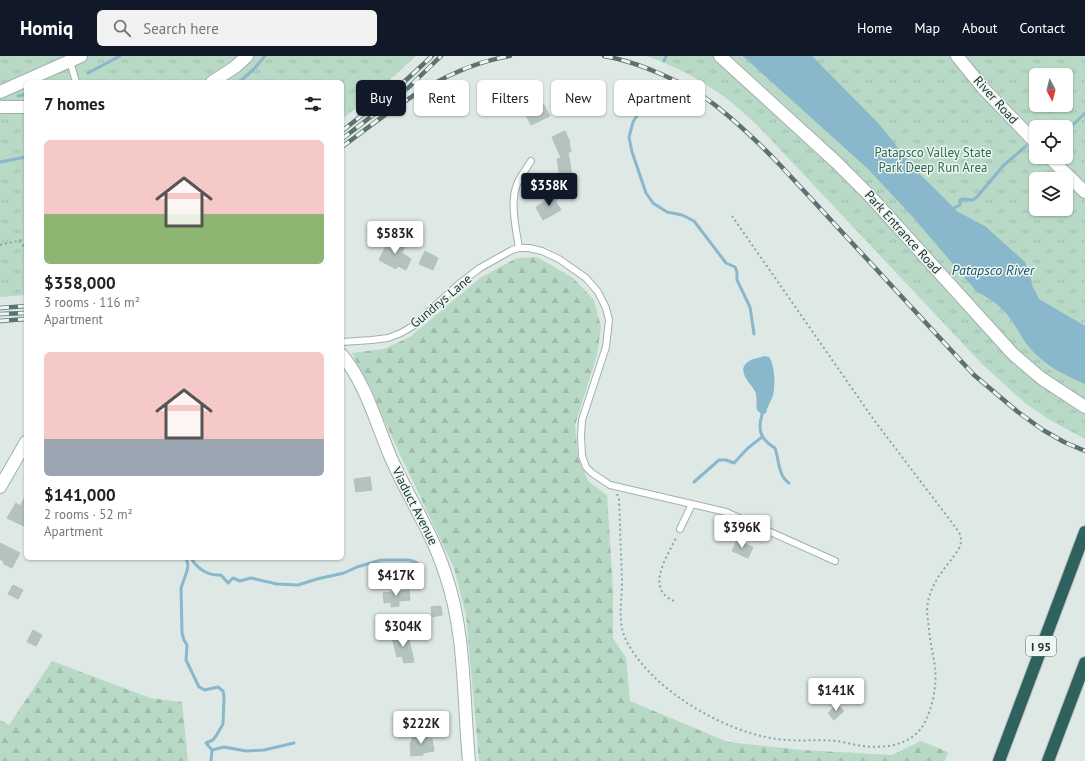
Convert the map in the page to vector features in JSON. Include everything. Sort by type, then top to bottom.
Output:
[{"type":"highway","name":"I 95","points":[[999,761],[1085,532]]},
{"type":"highway","points":[[1048,761],[1085,664]]},
{"type":"street","points":[[27,80],[81,56]]},
{"type":"street","points":[[215,80],[235,67],[247,56]]},
{"type":"street","name":"Park Entrance Road","points":[[720,56],[836,162],[870,196],[1013,354],[1041,378],[1085,407]]},
{"type":"street","name":"River Road","points":[[957,56],[983,88],[1029,136]]},
{"type":"street","points":[[0,92],[24,81]]},
{"type":"street","points":[[0,107],[24,107]]},
{"type":"street","points":[[1056,164],[1085,192]]},
{"type":"street","name":"Viaduct Avenue","points":[[344,358],[357,377],[392,460],[435,544],[446,574],[453,602],[458,633],[469,761]]},
{"type":"street","points":[[0,487],[24,445]]},
{"type":"lane","points":[[70,61],[75,80]]},
{"type":"lane","points":[[531,161],[517,184],[515,194],[514,209],[519,248],[529,248],[542,251],[575,269],[586,278],[598,292],[606,308],[609,320],[606,347],[582,420],[582,456],[586,466],[592,473],[610,485],[726,512],[835,561]]},
{"type":"lane","name":"Gundrys Lane","points":[[344,342],[388,338],[401,333],[413,326],[459,284],[480,268],[512,250],[519,248]]},
{"type":"lane","points":[[680,529],[692,504]]},
{"type":"path","points":[[0,245],[24,240]]},
{"type":"path","points":[[19,241],[24,247]]},
{"type":"path","points":[[674,601],[666,597],[661,592],[659,585],[661,569],[680,529]]},
{"type":"green space","points":[[0,56],[416,56],[390,80],[356,80],[356,108],[344,117],[344,80],[24,80],[24,295],[0,297]]},
{"type":"green space","name":"Patapsco Valley State Park Deep Run Area","points":[[647,56],[1085,56],[1085,439],[1048,419],[1025,403],[983,365],[757,125],[724,97],[705,84],[705,80],[698,80]]},
{"type":"green space","points":[[537,257],[573,278],[594,300],[601,327],[597,355],[575,425],[578,458],[589,482],[607,495],[613,589],[613,638],[626,658],[630,701],[728,742],[802,750],[892,755],[921,741],[948,752],[945,761],[479,761],[466,615],[454,568],[352,353],[384,349],[410,337],[480,278],[517,258]]},
{"type":"green space","points":[[52,661],[150,698],[182,702],[188,761],[0,761],[0,720],[9,725]]},
{"type":"water","name":"Patapsco River","points":[[743,56],[812,56],[879,124],[915,169],[958,212],[985,226],[1025,262],[1033,287],[1039,299],[1085,326],[1085,384],[1055,369],[1041,359],[1027,344],[1003,309],[977,292],[911,215],[868,169]]},
{"type":"water","points":[[765,356],[769,357],[773,365],[774,383],[772,398],[766,413],[762,415],[757,410],[754,389],[747,380],[743,370],[744,366],[750,360]]},
{"type":"building","points":[[543,104],[550,116],[531,125],[526,116],[543,116]]},
{"type":"building","points":[[565,131],[570,142],[571,152],[568,152],[572,176],[569,177],[568,175],[560,177],[557,159],[561,158],[552,137]]},
{"type":"building","points":[[554,192],[558,199],[555,200],[561,210],[543,220],[536,207],[545,201],[544,198]]},
{"type":"building","points":[[393,238],[406,244],[402,253],[411,259],[406,270],[398,266],[396,269],[379,260],[386,246],[388,247]]},
{"type":"building","points":[[425,251],[438,258],[433,270],[419,264]]},
{"type":"building","points":[[370,477],[372,490],[356,492],[354,479]]},
{"type":"building","points":[[24,499],[24,526],[7,518],[16,503],[20,506]]},
{"type":"building","points":[[737,540],[753,547],[748,558],[732,551]]},
{"type":"building","points":[[0,543],[20,553],[12,568],[4,564],[0,559]]},
{"type":"building","points":[[13,585],[23,590],[18,599],[8,594]]},
{"type":"building","points":[[409,590],[410,600],[399,601],[399,606],[391,607],[391,602],[384,603],[383,593]]},
{"type":"building","points":[[441,606],[442,615],[432,617],[431,607]]},
{"type":"building","points":[[33,630],[42,635],[36,646],[27,642]]},
{"type":"building","points":[[408,635],[414,662],[404,663],[402,656],[397,657],[392,637]]},
{"type":"building","points":[[837,704],[844,711],[834,720],[828,713]]},
{"type":"building","points":[[428,733],[429,739],[432,739],[434,751],[423,753],[423,755],[411,756],[410,743],[412,740],[412,735]]},
{"type":"waterway","points":[[88,73],[120,56]]},
{"type":"waterway","points":[[241,80],[253,70],[265,56]]},
{"type":"waterway","points":[[664,61],[666,56]]},
{"type":"waterway","points":[[18,96],[24,94]]},
{"type":"waterway","points":[[1073,125],[1085,113]]},
{"type":"waterway","points":[[637,116],[633,122],[629,137],[632,152],[646,193],[653,203],[667,212],[682,215],[694,221],[726,263],[735,267],[737,272],[737,280],[750,307],[754,334]]},
{"type":"waterway","points":[[952,209],[960,205],[960,200],[973,200],[977,197],[1003,166],[1026,146]]},
{"type":"waterway","points":[[0,162],[24,157]]},
{"type":"waterway","points":[[762,415],[760,425],[761,434],[766,442],[775,448],[781,472],[785,480],[789,483]]},
{"type":"waterway","points":[[694,482],[719,460],[726,460],[734,463],[748,448],[762,437]]},
{"type":"waterway","points":[[187,560],[188,565],[187,571],[181,588],[182,633],[187,645],[186,660],[199,687],[205,690],[218,687],[223,691],[224,697],[223,724],[213,740],[206,743],[212,750]]},
{"type":"waterway","points":[[192,560],[204,571],[221,575],[228,583],[233,578],[240,581],[251,578],[277,584],[298,585],[344,573],[357,567],[381,560],[408,560],[417,563]]},
{"type":"waterway","points":[[212,750],[224,747],[246,751],[264,750],[294,743]]},
{"type":"waterway","points":[[211,761],[212,750]]},
{"type":"railway","points":[[344,129],[404,82],[432,56]]},
{"type":"railway","points":[[344,137],[408,88],[441,56]]},
{"type":"railway","points":[[344,146],[401,104],[442,79],[463,69],[486,61],[510,56]]},
{"type":"railway","points":[[604,56],[632,63],[662,74],[691,89],[724,112],[749,134],[781,166],[974,375],[1018,412],[1043,430],[1064,442],[1085,451]]},
{"type":"railway","points":[[0,308],[24,306]]},
{"type":"railway","points":[[0,314],[24,313]]},
{"type":"railway","points":[[0,321],[24,319]]}]
